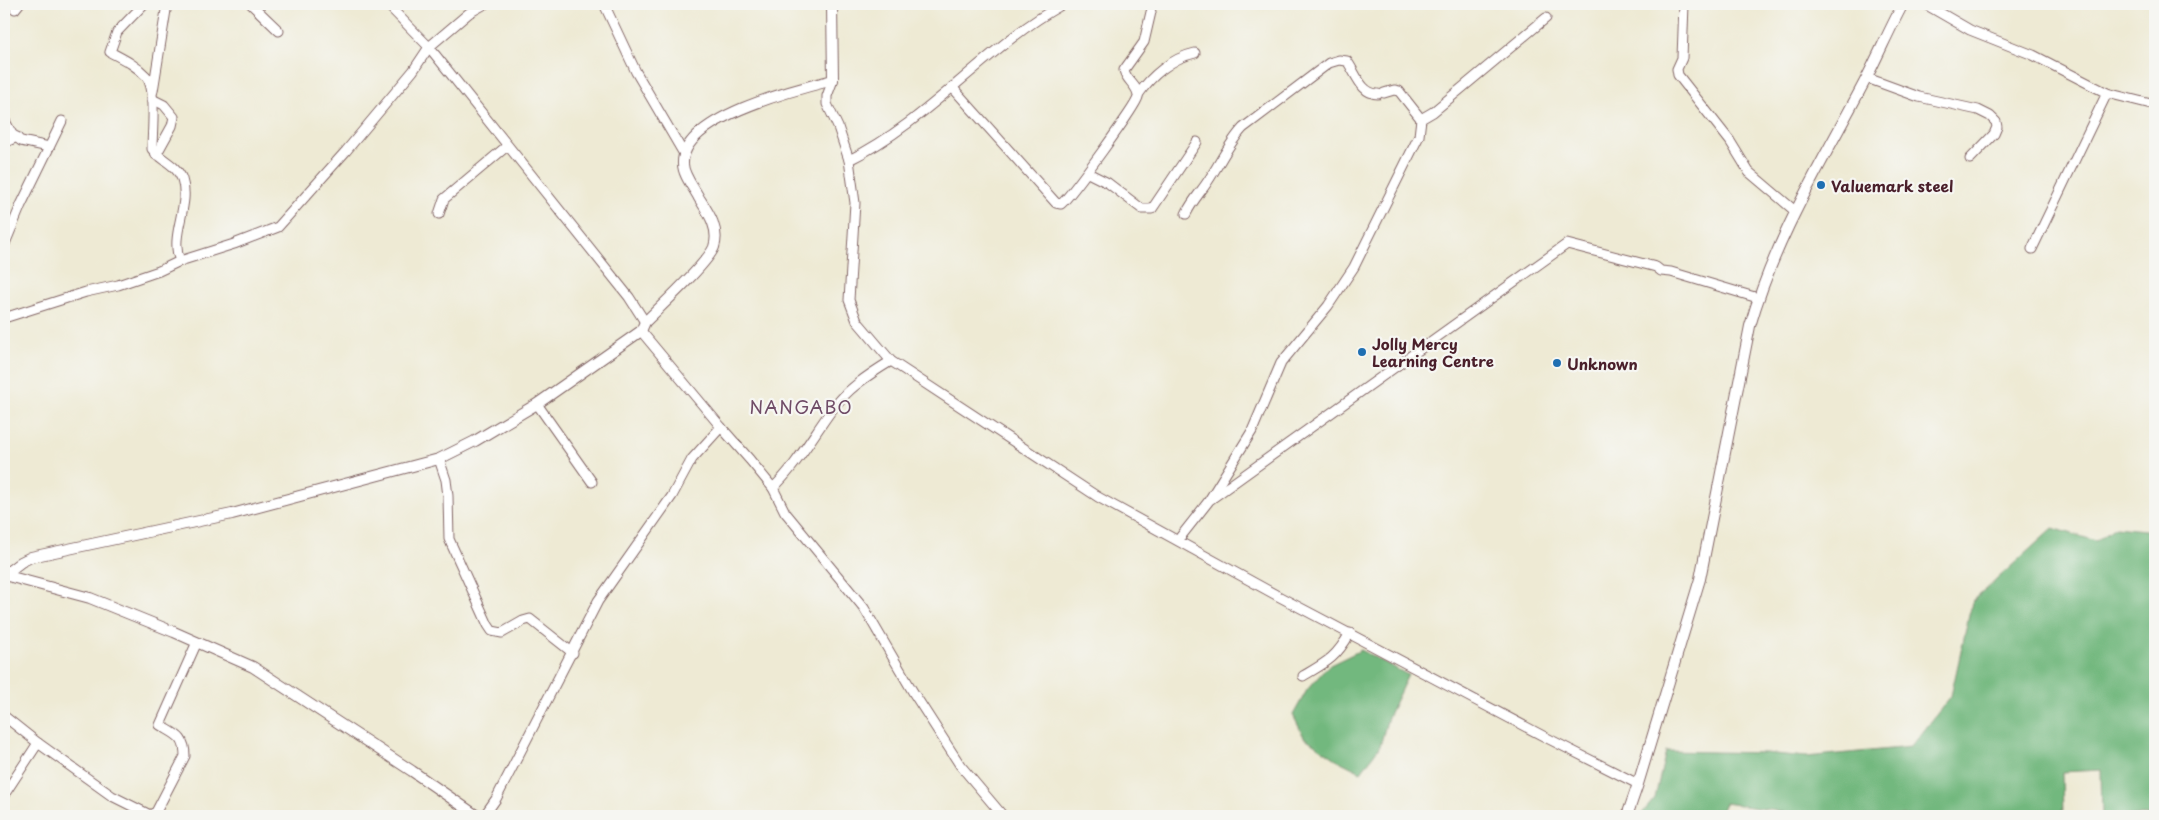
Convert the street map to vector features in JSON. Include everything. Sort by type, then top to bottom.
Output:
[{"type":"street","points":[[144,4],[117,32],[110,52],[130,63],[147,77],[154,116],[152,149],[156,155],[174,167],[182,179],[184,207],[176,253],[180,261]]},
{"type":"street","points":[[152,98],[167,4]]},
{"type":"street","points":[[251,4],[279,31]]},
{"type":"street","points":[[387,4],[429,48],[629,296],[643,326],[721,427],[773,488],[786,512],[864,608],[913,692],[960,765],[1003,816]]},
{"type":"street","points":[[4,318],[86,292],[118,285],[160,272],[180,261],[234,244],[278,227],[346,151],[429,48],[469,13],[485,4]]},
{"type":"street","points":[[604,4],[636,72],[684,154]]},
{"type":"street","points":[[832,4],[833,80],[827,96],[827,104],[838,128],[848,160],[855,203],[849,300],[857,321],[891,361],[1098,497],[1350,633],[1638,784]]},
{"type":"street","points":[[848,160],[874,148],[952,87],[994,51],[1063,4]]},
{"type":"street","points":[[1684,4],[1682,58],[1677,69],[1678,75],[1723,132],[1749,172],[1795,211]]},
{"type":"street","points":[[1626,816],[1638,784],[1700,579],[1744,354],[1758,298],[1795,211],[1867,78],[1903,4]]},
{"type":"street","points":[[1925,4],[1970,30],[2032,55],[2106,94],[2155,105]]},
{"type":"street","points":[[1138,95],[1137,90],[1125,76],[1124,70],[1144,42],[1151,12]]},
{"type":"street","points":[[1421,118],[1433,112],[1546,18]]},
{"type":"street","points":[[952,87],[1056,204],[1061,204],[1088,172],[1112,135],[1134,107],[1138,95],[1153,76],[1183,56],[1195,53]]},
{"type":"street","points":[[1178,540],[1208,502],[1252,431],[1281,363],[1328,306],[1354,267],[1419,136],[1421,118],[1400,91],[1394,90],[1373,94],[1365,89],[1347,61],[1334,60],[1243,128],[1233,139],[1207,183],[1191,203],[1186,214]]},
{"type":"street","points":[[1867,78],[1919,98],[1978,110],[1990,116],[1996,122],[1997,127],[1994,134],[1970,159]]},
{"type":"street","points":[[4,575],[21,562],[30,558],[232,514],[439,459],[475,441],[536,404],[643,326],[714,249],[716,228],[682,166],[684,154],[695,136],[718,120],[778,94],[833,80]]},
{"type":"street","points":[[2032,249],[2106,94]]},
{"type":"street","points":[[152,98],[164,105],[174,117],[172,126],[156,155]]},
{"type":"street","points":[[4,120],[12,134],[21,141],[49,148]]},
{"type":"street","points":[[4,246],[20,204],[62,121]]},
{"type":"street","points":[[4,142],[17,137]]},
{"type":"street","points":[[1088,172],[1108,183],[1142,210],[1152,209],[1197,142]]},
{"type":"street","points":[[439,214],[444,200],[507,146]]},
{"type":"street","points":[[1208,502],[1567,244],[1656,267],[1662,271],[1679,274],[1758,298]]},
{"type":"street","points":[[773,488],[788,472],[832,409],[863,378],[891,361]]},
{"type":"street","points":[[536,404],[592,482]]},
{"type":"street","points":[[484,816],[496,800],[598,601],[672,496],[692,459],[721,427]]},
{"type":"street","points":[[439,459],[447,488],[449,539],[492,631],[502,633],[530,619],[572,653]]},
{"type":"street","points":[[4,575],[90,598],[252,667],[412,770],[477,816]]},
{"type":"street","points":[[1303,676],[1339,652],[1350,633]]},
{"type":"street","points":[[4,716],[112,796],[150,815],[156,812],[185,756],[185,746],[182,738],[160,726],[197,642]]},
{"type":"street","points":[[4,795],[38,742]]},
{"type":"green space","points":[[2115,527],[2155,531],[2155,816],[2102,816],[2101,770],[2062,772],[2063,816],[1808,816],[1725,803],[1719,816],[1640,816],[1655,798],[1666,751],[1765,753],[1806,757],[1911,747],[1951,696],[1972,602],[2053,528],[2096,541]]},
{"type":"green space","points":[[1361,650],[1408,675],[1388,717],[1380,746],[1361,772],[1339,761],[1304,737],[1293,715],[1307,690],[1328,666]]},
{"type":"place","name":"Valuemark steel","points":[[1821,185]]},
{"type":"place","name":"Jolly Mercy Learning Centre","points":[[1362,352]]},
{"type":"place","name":"Unknown","points":[[1557,363]]},
{"type":"district","name":"NANGABO","points":[[801,406]]}]
